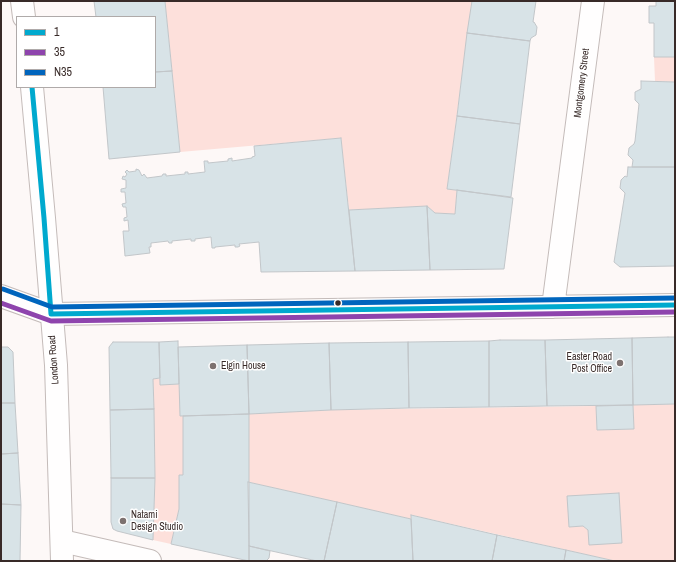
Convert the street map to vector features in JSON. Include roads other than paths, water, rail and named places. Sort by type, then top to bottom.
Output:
[{"type":"street","name":"Montgomery Street","points":[[553,307],[593,1]]},
{"type":"street","name":"London Road","points":[[32,88],[56,365],[62,551]]},
{"type":"street","points":[[1,296],[51,314],[675,305]]},
{"type":"street","points":[[62,551],[150,561]]},
{"type":"place","name":"Easter Road Post Office","points":[[620,363]]},
{"type":"place","name":"Elgin House","points":[[213,366]]},
{"type":"place","name":"Natami Design Studio","points":[[123,521]]}]
